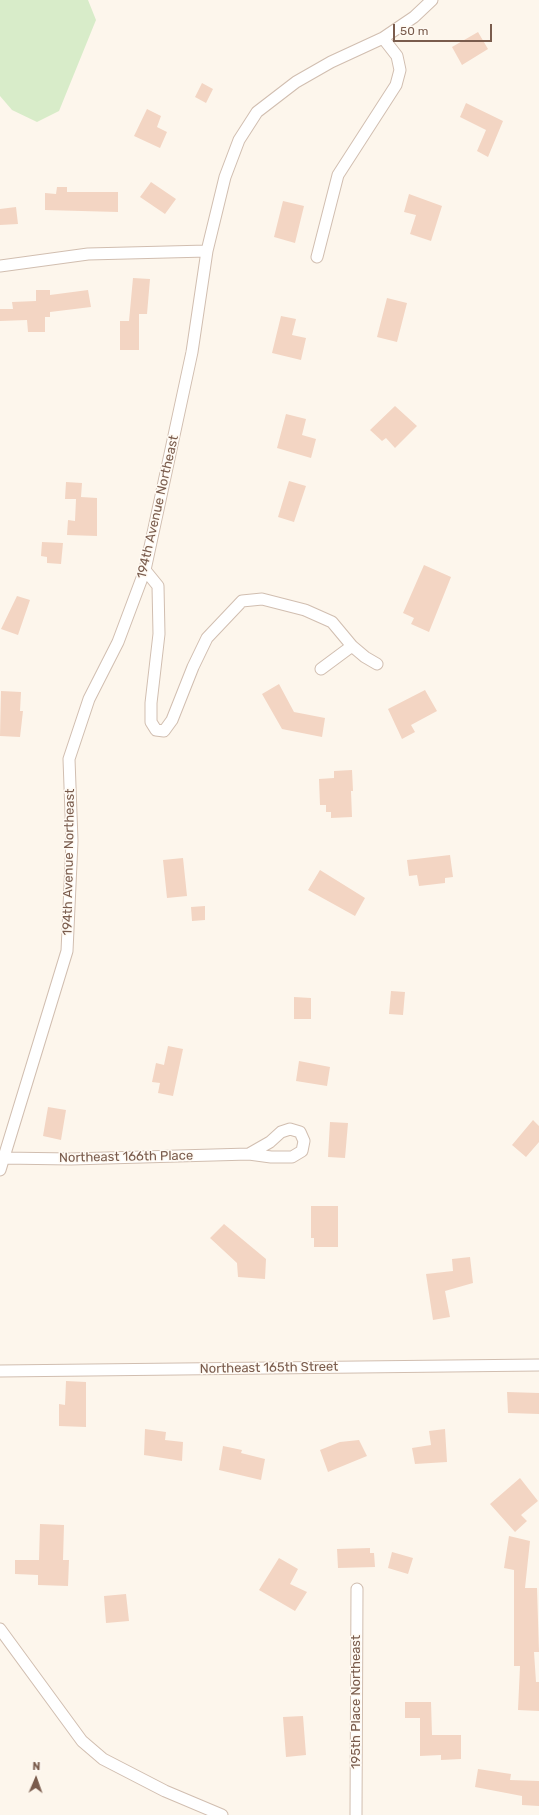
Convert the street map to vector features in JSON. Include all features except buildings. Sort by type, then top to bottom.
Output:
[{"type":"street","name":"194th Avenue Northeast","points":[[0,1170],[67,951],[72,842],[69,759],[89,699],[118,642],[145,570],[192,352],[207,251],[226,176],[239,140],[257,112],[296,82],[331,62],[383,38],[414,17],[432,0]]},
{"type":"street","points":[[317,257],[338,175],[396,85],[400,70],[397,56],[383,38]]},
{"type":"street","points":[[0,266],[88,254],[207,251]]},
{"type":"street","points":[[145,570],[158,586],[159,634],[151,703],[151,722],[156,730],[164,731],[172,720],[193,667],[207,638],[242,601],[262,599],[305,610],[332,622],[352,646],[365,657],[377,664]]},
{"type":"street","points":[[321,669],[352,646]]},
{"type":"street","name":"Northeast 166th Place","points":[[3,1158],[87,1158],[249,1154]]},
{"type":"street","name":"Northeast 165th Street","points":[[0,1371],[539,1365]]},
{"type":"street","name":"195th Place Northeast","points":[[356,1815],[357,1589]]},
{"type":"street","points":[[0,1629],[82,1741],[103,1759],[165,1791],[222,1815]]},
{"type":"green space","points":[[0,0],[88,0],[96,20],[59,111],[37,122],[12,110],[0,96]]}]
